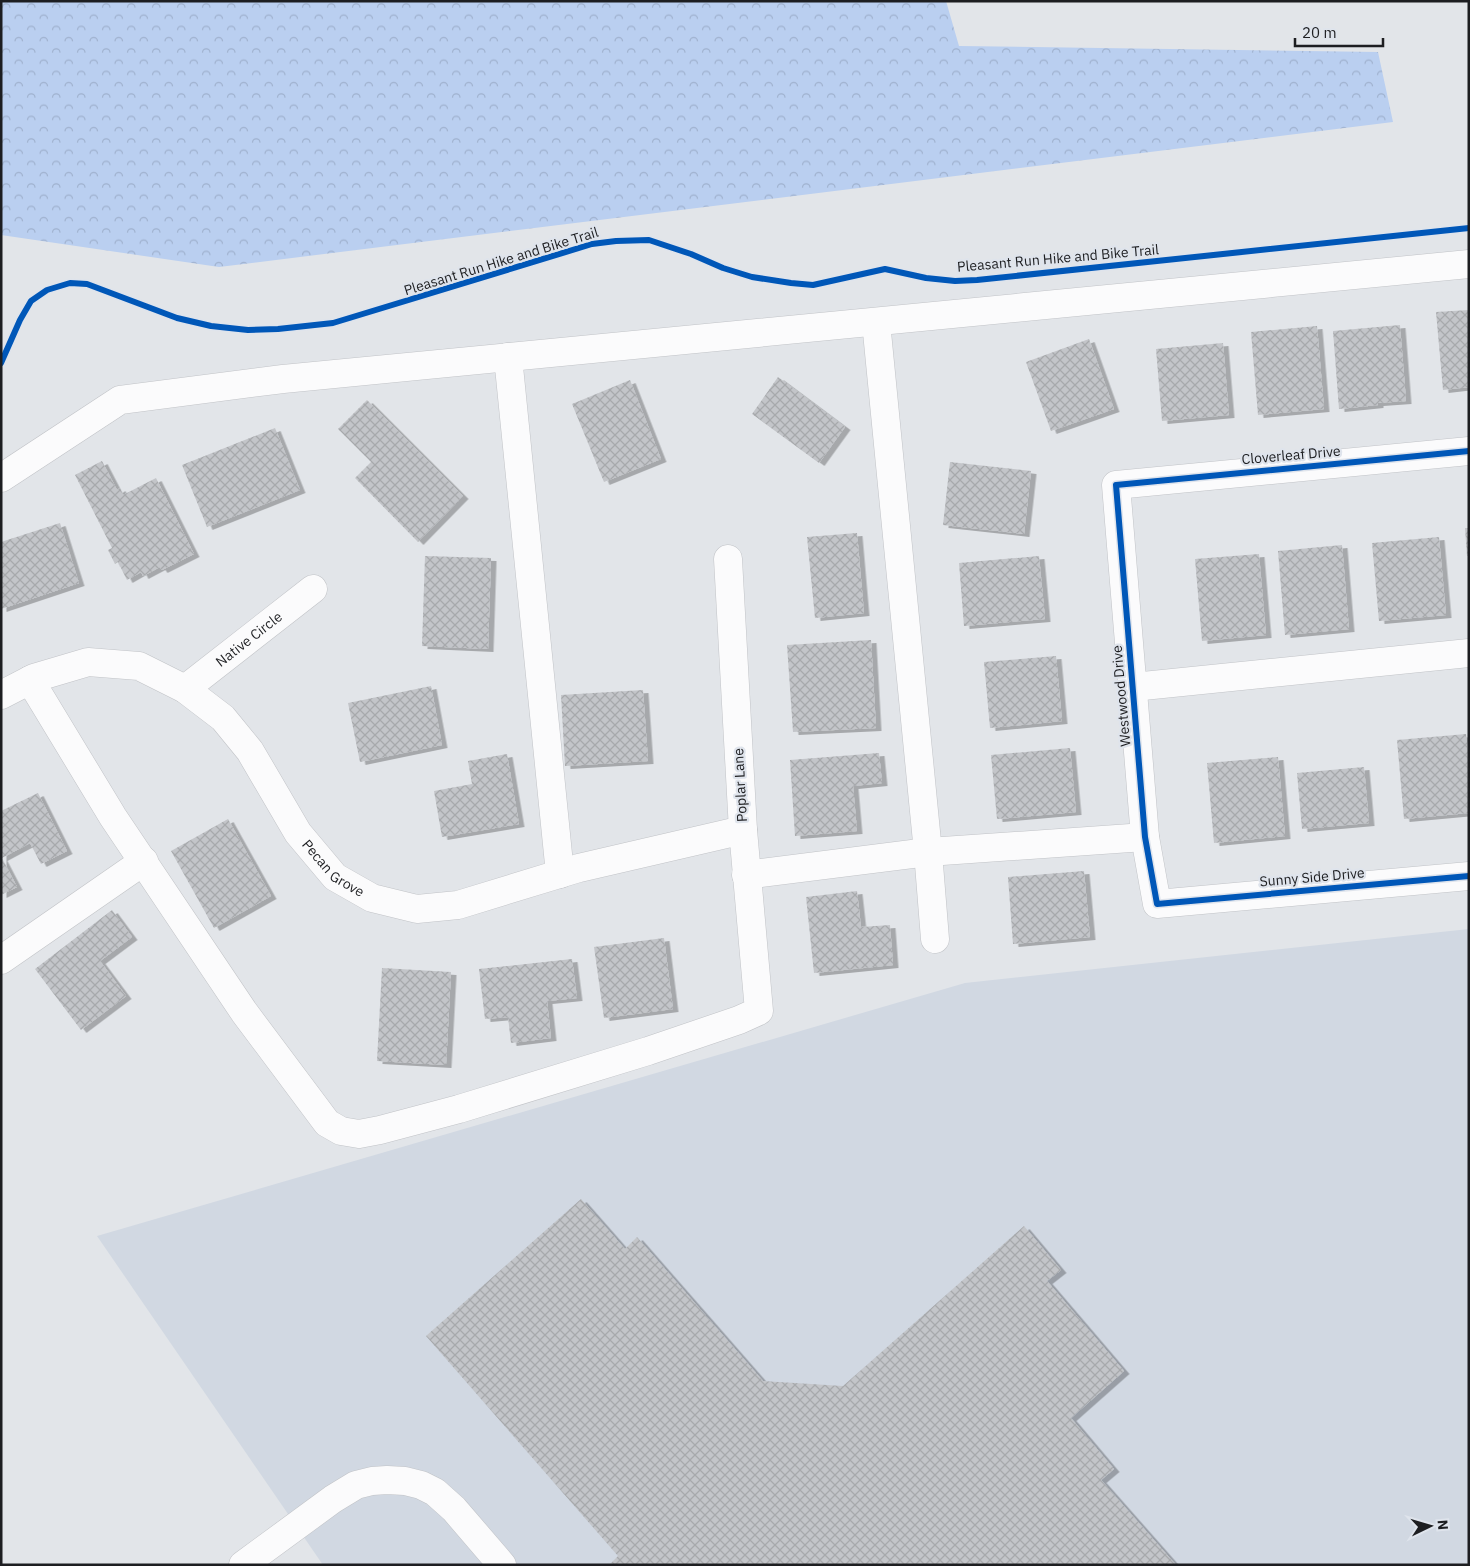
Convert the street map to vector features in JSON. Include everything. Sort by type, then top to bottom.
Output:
[{"type":"street","points":[[1,478],[120,400],[283,379],[1469,264]]},
{"type":"street","points":[[876,322],[935,939]]},
{"type":"street","points":[[508,357],[560,874]]},
{"type":"street","name":"Cloverleaf Drive","points":[[1116,485],[1469,451]]},
{"type":"street","name":"Westwood Drive","points":[[1116,485],[1145,837],[1157,904]]},
{"type":"street","name":"Poplar Lane","points":[[144,861],[244,1012],[327,1123],[341,1131],[359,1134],[459,1109],[648,1051],[739,1020],[759,1011],[746,874],[728,559]]},
{"type":"street","name":"Native Circle","points":[[185,689],[313,589]]},
{"type":"street","points":[[1133,687],[1469,653]]},
{"type":"street","name":"Pecan Grove","points":[[1,695],[30,680],[88,662],[139,666],[185,689],[223,718],[250,751],[298,833],[335,877],[372,898],[417,909],[458,905],[579,868],[743,830]]},
{"type":"street","points":[[1,960],[144,861],[113,817],[30,680]]},
{"type":"street","points":[[746,874],[928,852],[1145,837]]},
{"type":"street","name":"Sunny Side Drive","points":[[1157,904],[1469,876]]},
{"type":"street","points":[[243,1565],[333,1499],[356,1486],[372,1481],[387,1480],[406,1481],[421,1485],[435,1492],[454,1509],[502,1565]]},
{"type":"shaded area","points":[[1469,929],[1469,1565],[323,1565],[97,1236],[965,983]]},
{"type":"green space","points":[[1,1],[946,1],[959,46],[1378,52],[1393,122],[219,267],[1,235]]},
{"type":"building","points":[[1469,310],[1469,387],[1443,390],[1436,312]]},
{"type":"building","points":[[1400,325],[1406,401],[1339,409],[1333,331]]},
{"type":"building","points":[[1317,326],[1324,409],[1258,415],[1251,332]]},
{"type":"building","points":[[1089,339],[1114,409],[1051,431],[1026,362]]},
{"type":"building","points":[[1223,343],[1229,415],[1162,421],[1156,349]]},
{"type":"building","points":[[778,377],[845,427],[819,463],[752,414]]},
{"type":"building","points":[[630,380],[661,459],[604,482],[572,404]]},
{"type":"building","points":[[367,400],[463,496],[418,542],[355,478],[371,462],[338,429]]},
{"type":"building","points":[[275,428],[300,490],[207,527],[182,465]]},
{"type":"building","points":[[102,461],[117,490],[120,488],[123,495],[156,478],[194,554],[162,570],[160,567],[143,576],[141,572],[127,580],[118,562],[115,564],[108,550],[112,548],[75,475]]},
{"type":"building","points":[[950,462],[1031,471],[1024,534],[943,525]]},
{"type":"building","points":[[60,523],[79,583],[1,609],[1,542]]},
{"type":"building","points":[[1465,528],[1469,528],[1469,556],[1467,556]]},
{"type":"building","points":[[857,533],[864,613],[815,618],[807,537]]},
{"type":"building","points":[[1439,537],[1446,615],[1379,621],[1372,543]]},
{"type":"building","points":[[1342,545],[1349,629],[1285,635],[1278,551]]},
{"type":"building","points":[[1259,554],[1266,635],[1202,641],[1195,559]]},
{"type":"building","points":[[425,556],[491,558],[488,649],[422,646]]},
{"type":"building","points":[[1039,556],[1045,619],[964,626],[959,563]]},
{"type":"building","points":[[871,640],[876,728],[793,732],[787,645]]},
{"type":"building","points":[[1056,656],[1062,721],[990,728],[984,662]]},
{"type":"building","points":[[431,686],[442,745],[360,762],[348,703]]},
{"type":"building","points":[[643,690],[648,761],[565,766],[561,695]]},
{"type":"building","points":[[1466,734],[1469,762],[1469,813],[1404,819],[1397,740]]},
{"type":"building","points":[[1070,748],[1076,812],[997,819],[991,755]]},
{"type":"building","points":[[879,753],[882,783],[853,786],[857,831],[795,836],[790,760]]},
{"type":"building","points":[[507,754],[519,824],[442,837],[434,791],[472,784],[468,761]]},
{"type":"building","points":[[1278,757],[1285,836],[1214,843],[1207,763]]},
{"type":"building","points":[[1364,767],[1369,823],[1302,829],[1297,773]]},
{"type":"building","points":[[38,793],[67,851],[41,864],[30,843],[2,858],[17,887],[1,895],[1,811]]},
{"type":"building","points":[[228,819],[271,896],[214,928],[171,851]]},
{"type":"building","points":[[1084,871],[1090,937],[1013,944],[1008,877]]},
{"type":"building","points":[[857,891],[861,927],[890,925],[893,965],[814,973],[806,897]]},
{"type":"building","points":[[112,910],[132,937],[100,961],[126,996],[81,1030],[35,969]]},
{"type":"building","points":[[664,938],[673,1009],[604,1018],[594,947]]},
{"type":"building","points":[[572,959],[577,998],[547,1001],[551,1038],[511,1043],[508,1017],[485,1019],[479,969]]},
{"type":"building","points":[[382,968],[451,972],[446,1065],[377,1061]]},
{"type":"building","points":[[581,1199],[625,1249],[637,1237],[763,1381],[843,1386],[1024,1226],[1061,1270],[1047,1281],[1124,1371],[1071,1418],[1114,1469],[1101,1480],[1176,1565],[609,1565],[618,1556],[426,1336]]},
{"type":"cycle path","name":"Pleasant Run Hike and Bike Trail","points":[[1,363],[20,320],[31,301],[47,290],[70,283],[87,284],[177,318],[211,326],[248,330],[278,329],[333,323],[592,244],[616,241],[649,240],[752,277],[813,285],[885,269],[926,278],[955,281],[977,280],[1469,228]]},
{"type":"cycle path","points":[[1469,451],[1116,485],[1145,837],[1157,904],[1469,876]]}]
